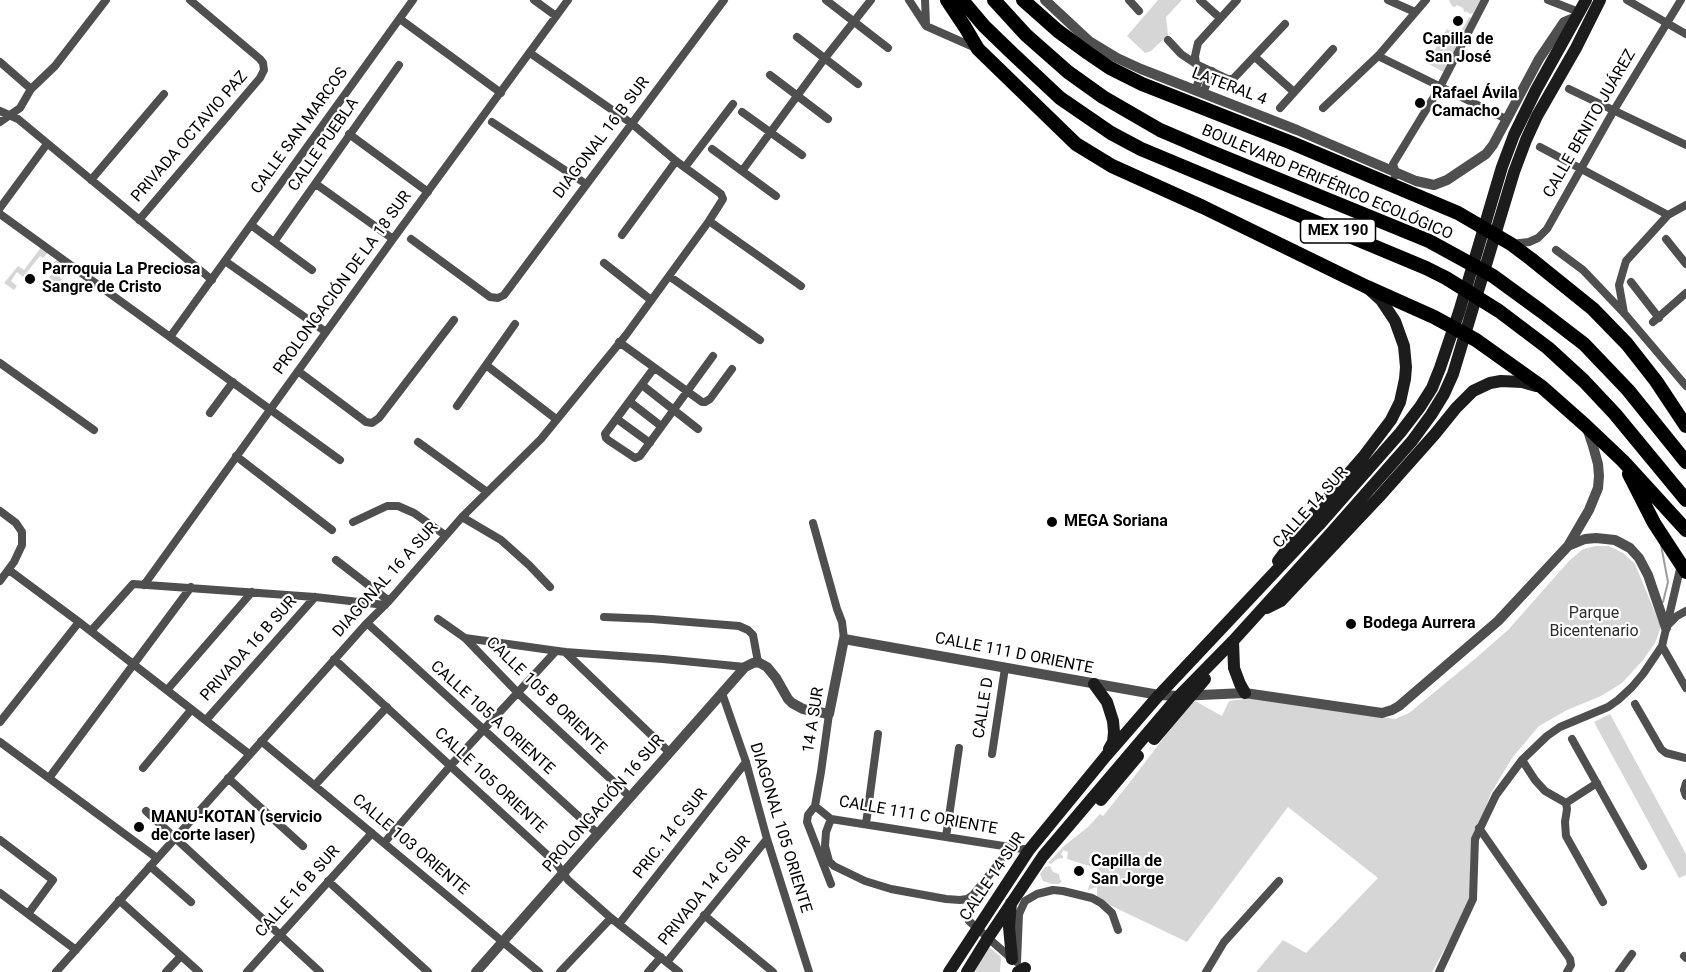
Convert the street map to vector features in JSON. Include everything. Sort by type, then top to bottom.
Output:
[{"type":"highway","points":[[946,0],[978,49],[1076,144],[1112,166],[1434,317],[1476,340],[1542,387],[1585,425],[1623,461],[1686,530]]},
{"type":"highway","name":"MEX 190","points":[[963,0],[999,40],[1060,98],[1111,133],[1141,149],[1426,268],[1499,311],[1548,348],[1584,381],[1615,414],[1686,500]]},
{"type":"highway","name":"BOULEVARD PERIFÉRICO ECOLÓGICO","points":[[994,0],[1026,35],[1068,72],[1103,97],[1160,130],[1429,241],[1493,276],[1584,345],[1628,390],[1686,462]]},
{"type":"highway","points":[[1023,0],[1058,31],[1110,68],[1142,84],[1295,136],[1394,179],[1511,244],[1593,309],[1627,344],[1656,381],[1686,426]]},
{"type":"highway","points":[[1623,461],[1654,523],[1683,569]]},
{"type":"main road","name":"CALLE 14 SUR","points":[[949,972],[973,925],[1029,850],[1106,756],[1159,695],[1319,525],[1420,407],[1432,388],[1440,368],[1510,146],[1525,111],[1586,0]]},
{"type":"main road","name":"CALLE 14 SUR","points":[[968,972],[1011,902],[1043,856],[1229,644],[1412,441],[1444,394],[1453,374],[1514,172],[1526,140],[1600,0]]},
{"type":"main road","points":[[1269,578],[1282,554],[1364,457],[1391,420],[1400,402],[1406,367],[1401,338],[1395,321],[1367,287]]},
{"type":"main road","points":[[1260,611],[1281,601],[1379,497],[1473,391],[1490,383],[1501,381],[1522,382],[1542,387]]},
{"type":"main road","points":[[1229,644],[1234,668],[1245,693]]},
{"type":"main road","points":[[1094,684],[1107,702],[1113,721],[1113,742],[1106,756]]},
{"type":"main road","points":[[1011,902],[1010,927],[1022,967]]},
{"type":"street","points":[[0,122],[20,108],[31,89],[55,66],[106,0]]},
{"type":"street","name":"PRIVADA OCTAVIO PAZ","points":[[139,220],[260,78],[264,70],[260,59],[190,0]]},
{"type":"street","name":"CALLE SAN MARCOS","points":[[170,337],[413,0]]},
{"type":"street","points":[[534,0],[556,16]]},
{"type":"street","name":"PROLONGACIÓN DE LA 18 SUR","points":[[144,585],[393,238],[568,0]]},
{"type":"street","name":"DIAGONAL 16 B SUR","points":[[411,238],[490,297],[498,298],[504,295],[724,0]]},
{"type":"street","points":[[826,0],[888,48]]},
{"type":"street","points":[[741,171],[871,0]]},
{"type":"street","points":[[909,0],[926,26],[978,49]]},
{"type":"street","points":[[925,0],[926,26]]},
{"type":"street","points":[[1129,0],[1139,11]]},
{"type":"street","points":[[1200,0],[1220,18]]},
{"type":"street","points":[[1199,92],[1204,68],[1195,56],[1198,43],[1237,0]]},
{"type":"street","points":[[1388,0],[1415,12]]},
{"type":"street","points":[[1323,108],[1378,56],[1426,0]]},
{"type":"street","points":[[1485,0],[1440,87],[1393,164],[1394,179],[1440,184],[1480,159],[1492,145],[1539,59],[1564,22],[1577,15]]},
{"type":"street","points":[[1548,0],[1577,15]]},
{"type":"street","points":[[1627,0],[1686,34]]},
{"type":"street","name":"CALLE BENITO JUÁREZ","points":[[1511,244],[1529,242],[1538,238],[1547,229],[1614,110],[1681,0]]},
{"type":"street","name":"LATERAL 4","points":[[1050,3],[1089,41],[1110,54],[1295,136]]},
{"type":"street","points":[[400,19],[501,93]]},
{"type":"street","points":[[1168,40],[1181,54],[1204,68],[1233,79],[1285,24]]},
{"type":"street","points":[[797,36],[858,84]]},
{"type":"street","points":[[1281,108],[1333,49]]},
{"type":"street","points":[[530,54],[631,123],[685,167],[733,104]]},
{"type":"street","points":[[1378,56],[1506,120]]},
{"type":"street","points":[[1255,57],[1294,92]]},
{"type":"street","points":[[0,62],[31,89]]},
{"type":"street","name":"CALLE PUEBLA","points":[[274,242],[399,65]]},
{"type":"street","points":[[770,75],[828,119]]},
{"type":"street","points":[[1569,89],[1686,145]]},
{"type":"street","points":[[91,180],[164,94]]},
{"type":"street","points":[[0,111],[9,117],[18,119],[212,280]]},
{"type":"street","points":[[742,112],[802,155]]},
{"type":"street","points":[[492,122],[586,184]]},
{"type":"street","points":[[350,134],[428,192]]},
{"type":"street","points":[[0,208],[47,144]]},
{"type":"street","points":[[1540,147],[1668,215]]},
{"type":"street","points":[[712,149],[776,196]]},
{"type":"street","points":[[622,235],[676,161]]},
{"type":"street","name":"DIAGONAL 16 A SUR","points":[[56,972],[334,659],[387,603],[445,535],[541,439],[626,335],[723,199],[722,194],[685,167]]},
{"type":"street","points":[[316,184],[393,238]]},
{"type":"street","points":[[1624,313],[1619,285],[1626,261],[1668,215],[1686,205]]},
{"type":"street","points":[[0,214],[340,460]]},
{"type":"street","points":[[709,221],[801,286]]},
{"type":"street","points":[[251,225],[312,270]]},
{"type":"street","points":[[1666,239],[1686,264]]},
{"type":"street","points":[[1556,250],[1583,270],[1624,313],[1686,386]]},
{"type":"street","points":[[225,261],[326,332]]},
{"type":"street","points":[[604,263],[651,300]]},
{"type":"street","points":[[669,276],[760,340]]},
{"type":"street","points":[[1631,282],[1656,320],[1686,292]]},
{"type":"street","points":[[298,371],[366,422],[372,423],[379,418],[454,320]]},
{"type":"street","points":[[457,406],[515,324]]},
{"type":"street","points":[[619,342],[702,402],[707,401],[732,369]]},
{"type":"street","points":[[654,368],[605,434],[608,440],[632,457],[637,458],[650,442],[713,356]]},
{"type":"street","points":[[0,363],[94,430]]},
{"type":"street","points":[[486,365],[556,419]]},
{"type":"street","points":[[210,413],[233,382]]},
{"type":"street","points":[[642,385],[698,429]]},
{"type":"street","points":[[630,402],[662,426]]},
{"type":"street","points":[[617,419],[650,442]]},
{"type":"street","name":"CALLE 111 D ORIENTE","points":[[844,639],[1159,695],[1245,693],[1382,713],[1399,706],[1498,621],[1568,546],[1589,510],[1598,488],[1598,464],[1585,425]]},
{"type":"street","points":[[418,442],[487,492]]},
{"type":"street","points":[[236,456],[332,530]]},
{"type":"street","points":[[353,522],[387,506],[398,506],[414,513],[445,535]]},
{"type":"street","points":[[0,511],[16,522],[22,532],[19,554],[0,581]]},
{"type":"street","points":[[462,517],[501,540],[530,565],[550,587]]},
{"type":"street","points":[[813,523],[842,622],[844,639]]},
{"type":"street","points":[[1568,546],[1585,539],[1596,538],[1615,540],[1630,548],[1639,558],[1648,575],[1666,628]]},
{"type":"street","points":[[336,560],[387,603]]},
{"type":"street","points":[[1439,972],[1473,899],[1474,846],[1479,828],[1496,795],[1522,760],[1547,736],[1560,727],[1608,707],[1632,687],[1643,674],[1662,646],[1683,569]]},
{"type":"street","points":[[9,570],[249,754]]},
{"type":"street","points":[[91,631],[133,584],[387,603]]},
{"type":"street","points":[[49,778],[191,587]]},
{"type":"street","points":[[167,690],[252,592]]},
{"type":"street","name":"PRIVADA 16 B SUR","points":[[206,720],[315,597]]},
{"type":"street","points":[[1666,628],[1677,616],[1686,611]]},
{"type":"street","points":[[604,617],[739,626],[753,635],[758,662],[776,678],[792,703],[803,709],[829,714]]},
{"type":"street","name":"CALLE 105 B ORIENTE","points":[[438,619],[465,638],[518,693],[630,797]]},
{"type":"street","points":[[0,722],[79,622]]},
{"type":"street","name":"CALLE 105 A ORIENTE","points":[[367,623],[598,834]]},
{"type":"street","points":[[465,638],[560,651],[663,658],[745,667]]},
{"type":"street","name":"14 A SUR","points":[[815,806],[822,772],[829,714],[844,639]]},
{"type":"street","points":[[1662,646],[1686,688]]},
{"type":"street","points":[[384,843],[484,730],[560,651]]},
{"type":"street","points":[[560,651],[669,752]]},
{"type":"street","name":"CALLE 105 ORIENTE","points":[[334,659],[556,863],[567,880],[679,972]]},
{"type":"street","name":"PROLONGACIÓN 16 SUR","points":[[476,972],[745,667],[758,662]]},
{"type":"street","name":"CALLE D","points":[[992,753],[1005,668]]},
{"type":"street","name":"DIAGONAL 105 ORIENTE","points":[[722,693],[746,762],[766,839],[809,972]]},
{"type":"street","points":[[1635,704],[1661,749],[1672,755],[1686,758]]},
{"type":"street","points":[[315,785],[387,707]]},
{"type":"street","points":[[143,768],[191,710]]},
{"type":"street","points":[[866,824],[878,734]]},
{"type":"street","points":[[1572,739],[1643,866]]},
{"type":"street","name":"CALLE 103 ORIENTE","points":[[261,741],[539,972]]},
{"type":"street","points":[[0,742],[157,858]]},
{"type":"street","points":[[946,837],[959,748]]},
{"type":"street","points":[[1522,760],[1545,791],[1566,803],[1568,809],[1564,822],[1566,836],[1604,902]]},
{"type":"street","name":"PRIC. 14 C SUR","points":[[619,924],[746,762]]},
{"type":"street","points":[[228,778],[303,846]]},
{"type":"street","points":[[1566,803],[1597,783]]},
{"type":"street","points":[[1686,783],[1684,790],[1686,796]]},
{"type":"street","name":"CALLE 111 C ORIENTE","points":[[831,884],[807,822],[808,815],[815,806],[831,819],[1029,850]]},
{"type":"street","points":[[146,811],[320,972]]},
{"type":"street","points":[[831,819],[826,832],[825,846],[829,861],[841,871],[891,889],[946,900],[967,899],[973,895],[1011,848]]},
{"type":"street","points":[[1479,828],[1570,959],[1571,965],[1567,972]]},
{"type":"street","name":"CALLE 16 B SUR","points":[[247,972],[372,833]]},
{"type":"street","name":"PRIVADA 14 C SUR","points":[[648,972],[664,960],[704,915],[766,839]]},
{"type":"street","points":[[0,840],[53,880],[28,914]]},
{"type":"street","points":[[150,866],[191,902]]},
{"type":"street","points":[[1206,972],[1224,942],[1279,880]]},
{"type":"street","points":[[328,881],[428,972]]},
{"type":"street","points":[[1022,967],[1019,914],[1025,901],[1036,894],[1053,890],[1092,898],[1112,914],[1118,930]]},
{"type":"street","points":[[0,893],[76,950]]},
{"type":"street","points":[[119,900],[199,972]]},
{"type":"street","points":[[704,915],[772,972]]},
{"type":"street","points":[[560,972],[611,918]]},
{"type":"street","points":[[973,925],[1022,967]]},
{"type":"street","points":[[1619,972],[1632,954]]},
{"type":"street","points":[[166,972],[181,956]]},
{"type":"green space","points":[[1158,0],[1182,0],[1166,17],[1168,35],[1151,51],[1145,53],[1127,36]]},
{"type":"green space","points":[[1449,0],[1484,0],[1445,73],[1427,63],[1447,29],[1459,35],[1473,13],[1466,11],[1465,13],[1463,8],[1457,5],[1452,6]]},
{"type":"green space","points":[[42,246],[49,251],[43,258],[40,256],[23,277],[17,272],[11,281],[17,286],[14,290],[4,283],[18,266],[24,270]]},
{"type":"green space","points":[[59,257],[65,262],[56,274],[62,279],[55,289],[46,282],[56,268],[52,265]]},
{"type":"green space","name":"Parque Bicentenario","points":[[1609,546],[1623,553],[1635,564],[1661,627],[1655,643],[1622,683],[1601,696],[1567,710],[1539,726],[1512,758],[1491,793],[1473,841],[1473,897],[1432,972],[1256,972],[1283,940],[1306,953],[1378,878],[1288,807],[1187,942],[1097,899],[1097,887],[1088,890],[1093,874],[1098,876],[1099,869],[1067,859],[1068,852],[1063,850],[1061,855],[1063,858],[1051,864],[1048,863],[1100,814],[1103,816],[1187,707],[1195,701],[1222,716],[1229,701],[1251,698],[1395,719],[1409,713],[1476,658],[1508,630],[1569,561],[1583,549]]},
{"type":"green space","points":[[1610,714],[1686,854],[1686,875],[1679,878],[1594,722]]},
{"type":"green space","points":[[1050,866],[1053,872],[1059,874],[1062,881],[1059,884],[1043,881],[1040,874],[1045,867]]},
{"type":"green space","points":[[989,947],[1001,957],[1000,972],[973,972]]},
{"type":"waterway","points":[[1661,545],[1668,582],[1663,602]]},
{"type":"place","name":"Capilla de San José","points":[[1458,21]]},
{"type":"place","name":"Rafael Ávila Camacho","points":[[1420,103]]},
{"type":"place","name":"Parroquia La Preciosa Sangre de Cristo","points":[[30,279]]},
{"type":"place","name":"MEGA Soriana","points":[[1052,522]]},
{"type":"place","name":"Bodega Aurrera","points":[[1351,624]]},
{"type":"place","name":"MANU-KOTAN (servicio de corte laser)","points":[[139,827]]},
{"type":"place","name":"Capilla de San Jorge","points":[[1079,871]]}]
